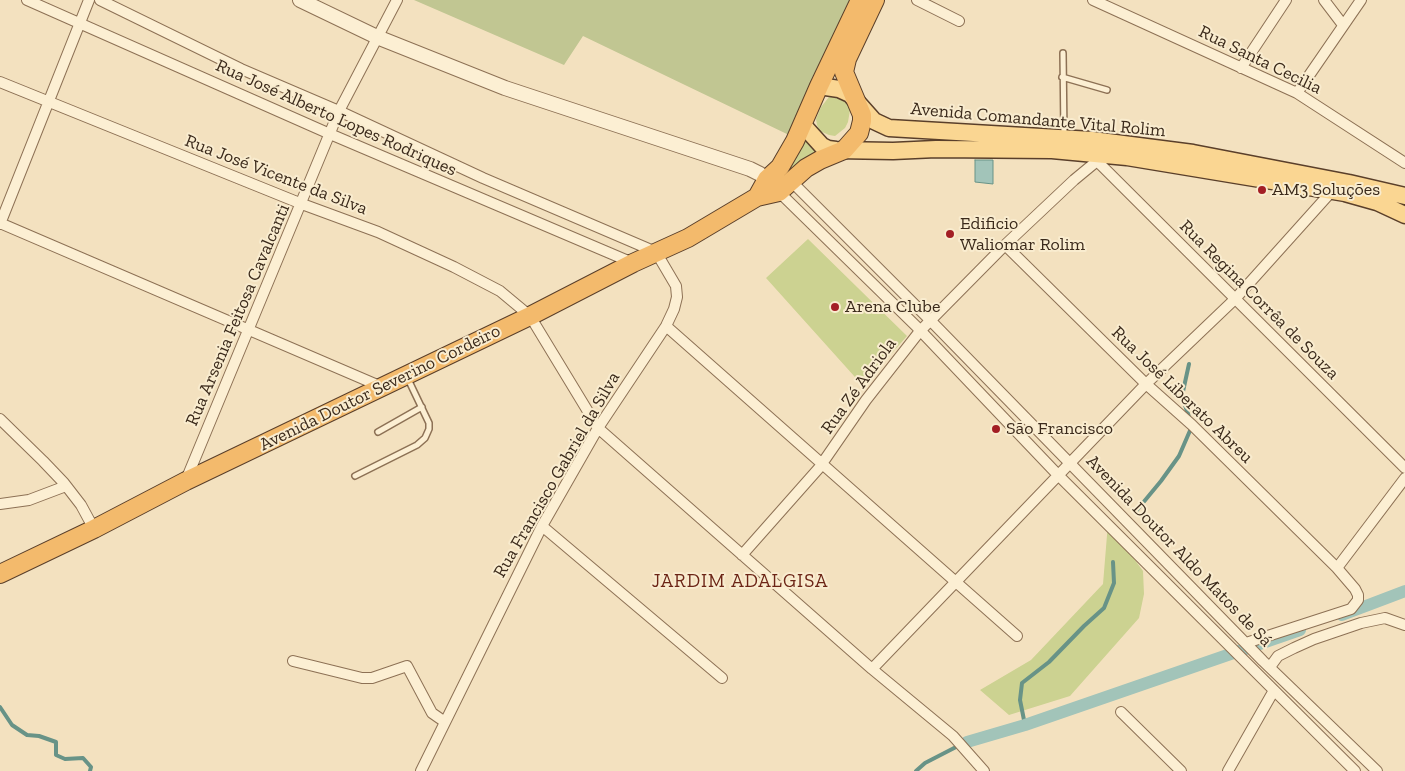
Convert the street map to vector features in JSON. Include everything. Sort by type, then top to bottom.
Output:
[{"type":"highway","points":[[757,197],[767,179],[780,167],[803,125],[819,86],[860,0]]},
{"type":"highway","points":[[844,150],[856,139],[861,127],[862,115],[844,72],[847,59],[875,0]]},
{"type":"highway","name":"Avenida Doutor Severino Cordeiro","points":[[0,574],[94,529],[186,481],[530,316],[632,263],[688,238],[757,197],[786,187],[806,168],[844,150]]},
{"type":"main road","points":[[819,86],[843,90],[855,99]]},
{"type":"main road","name":"Avenida Comandante Vital Rolim","points":[[855,99],[874,121],[889,128],[1064,138],[1193,153],[1349,183],[1405,196]]},
{"type":"main road","points":[[803,125],[822,146],[828,149],[844,150]]},
{"type":"main road","name":"Avenida Comandante Vital Rolim","points":[[844,150],[1052,150],[1094,157],[1127,157],[1345,192],[1377,202],[1405,215]]},
{"type":"street","name":"Rua José Alberto Lopes Rodriques","points":[[27,0],[330,134],[632,263]]},
{"type":"street","points":[[89,0],[0,223],[383,387]]},
{"type":"street","name":"Rua José Alberto Lopes Rodriques","points":[[100,0],[241,69],[339,111],[483,178],[656,252]]},
{"type":"street","points":[[300,0],[377,37],[505,88],[750,169],[786,187]]},
{"type":"street","name":"Rua Arsenia Feitosa Cavalcanti","points":[[186,481],[339,111],[397,0]]},
{"type":"street","points":[[916,0],[959,21]]},
{"type":"street","name":"Rua Santa Cecilia","points":[[1092,0],[1297,93],[1405,163]]},
{"type":"street","points":[[1241,68],[1286,0]]},
{"type":"street","points":[[1324,0],[1343,25]]},
{"type":"street","points":[[1297,93],[1361,0]]},
{"type":"street","name":"Rua José Vicente da Silva","points":[[0,82],[302,204],[378,232],[454,267],[500,292],[530,316]]},
{"type":"street","name":"Rua Zé Adriola","points":[[742,555],[822,464],[866,400],[920,331],[1004,245],[1074,180],[1094,157]]},
{"type":"street","name":"Rua Regina Corrêa de Souza","points":[[1094,157],[1405,468]]},
{"type":"street","name":"Avenida Doutor Aldo Matos de Sá","points":[[786,187],[930,320],[1247,645],[1377,771]]},
{"type":"street","name":"Avenida Doutor Aldo Matos de Sá","points":[[786,187],[1058,475],[1354,771]]},
{"type":"street","points":[[872,669],[1146,384],[1235,299],[1332,191]]},
{"type":"street","name":"Rua José Liberato Abreu","points":[[1004,245],[1146,384],[1192,425],[1356,589],[1358,595],[1355,606],[1351,609],[1247,645]]},
{"type":"street","name":"Rua Francisco Gabriel da Silva","points":[[421,771],[542,526],[598,428],[666,326],[674,310],[677,297],[676,286],[656,252]]},
{"type":"street","points":[[530,316],[598,428],[872,669],[953,736],[984,771]]},
{"type":"street","points":[[666,326],[956,580],[1017,636]]},
{"type":"street","points":[[0,419],[43,460],[66,486],[81,505],[94,529]]},
{"type":"street","points":[[1337,568],[1405,478]]},
{"type":"street","points":[[0,504],[29,500],[66,486]]},
{"type":"street","points":[[542,526],[722,678]]},
{"type":"street","points":[[1266,664],[1278,656],[1314,639],[1361,623],[1385,618],[1405,624]]},
{"type":"street","points":[[293,661],[362,678],[372,678],[407,666],[432,713],[445,722]]},
{"type":"street","points":[[1228,771],[1273,692]]},
{"type":"street","points":[[1121,712],[1181,771]]},
{"type":"lane","points":[[1063,53],[1064,138]]},
{"type":"lane","points":[[1062,77],[1107,90]]},
{"type":"lane","points":[[355,476],[417,445],[425,438],[429,429],[429,423],[406,376]]},
{"type":"lane","points":[[378,432],[422,407]]},
{"type":"green space","points":[[414,0],[857,0],[789,135],[583,36],[564,65]]},
{"type":"green space","points":[[834,94],[841,95],[850,104],[848,122],[845,128],[835,136],[820,131],[816,119],[821,107]]},
{"type":"green space","points":[[805,138],[821,151],[784,177]]},
{"type":"green space","name":"Arena Clube","points":[[808,239],[907,336],[863,386],[766,278]]},
{"type":"green space","points":[[1108,523],[1143,571],[1144,594],[1139,618],[1070,696],[1009,715],[980,690],[1031,660],[1103,584]]},
{"type":"water","points":[[975,160],[993,160],[993,184],[975,182]]},
{"type":"waterway","points":[[1189,364],[1182,396],[1190,420]]},
{"type":"waterway","points":[[1137,510],[1179,456],[1192,426]]},
{"type":"waterway","points":[[1025,725],[1020,700],[1022,683],[1049,662],[1104,608],[1114,583],[1113,562]]},
{"type":"waterway","points":[[1342,615],[1405,591]]},
{"type":"waterway","points":[[967,742],[1025,725],[1300,630]]},
{"type":"waterway","points":[[0,707],[12,725],[27,735],[39,736],[56,742],[56,755],[65,759],[83,758],[91,767],[90,771]]},
{"type":"waterway","points":[[916,771],[925,763],[958,746]]},
{"type":"place","name":"AM3 Soluções","points":[[1262,190]]},
{"type":"place","name":"Edificio Waliomar Rolim","points":[[950,234]]},
{"type":"place","name":"Arena Clube","points":[[835,307]]},
{"type":"place","name":"São Francisco","points":[[996,429]]},
{"type":"district","name":"JARDIM ADALGISA","points":[[740,582]]}]
